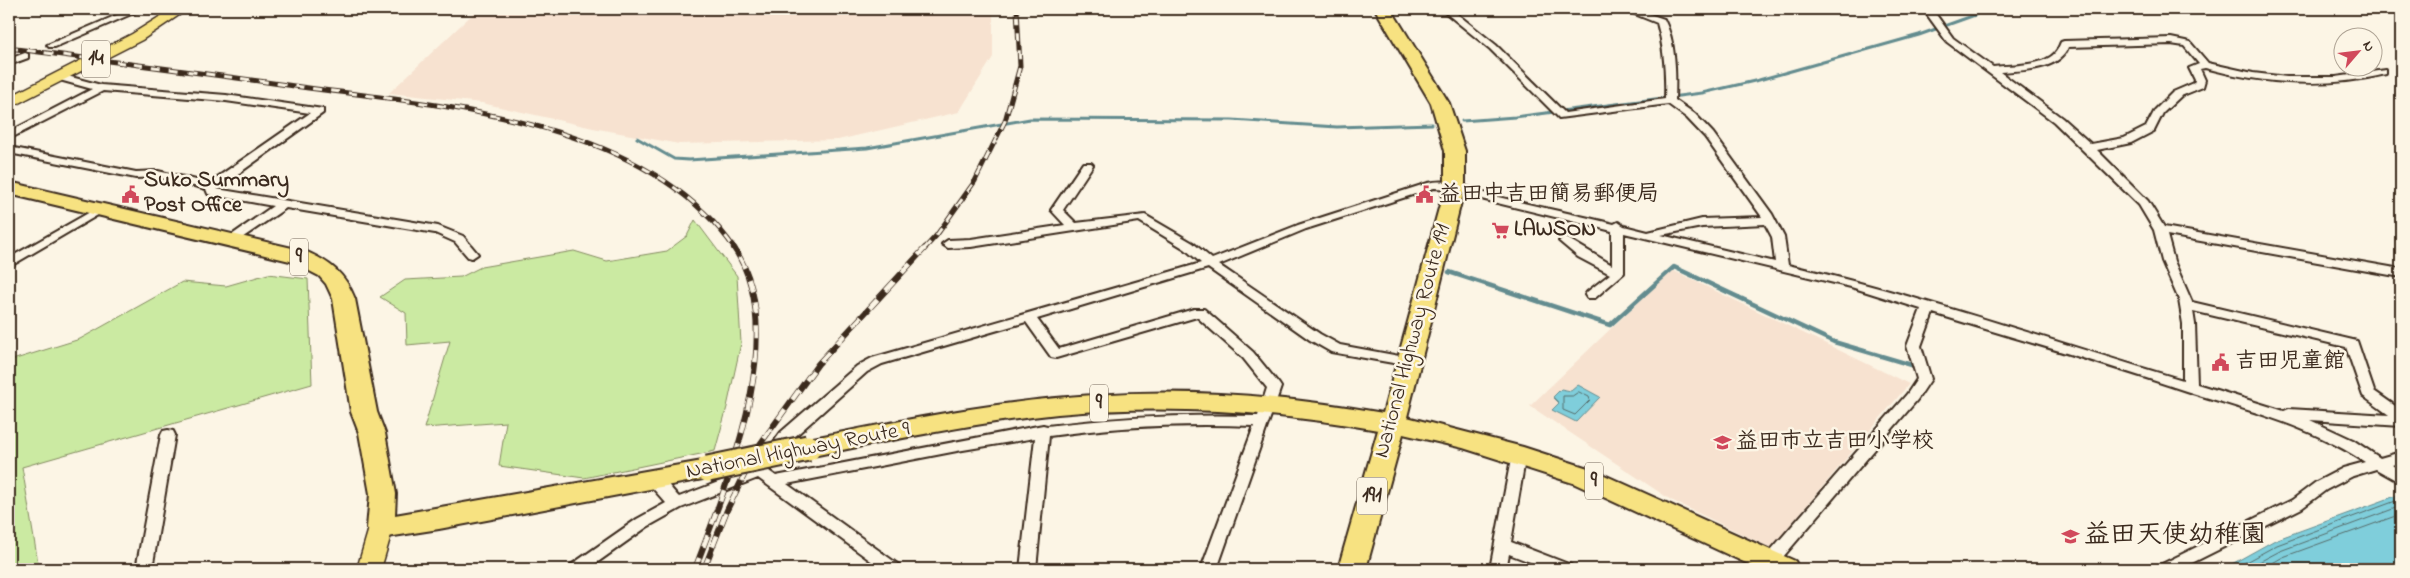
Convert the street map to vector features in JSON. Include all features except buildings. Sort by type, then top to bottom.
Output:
[{"type":"highway","name":"National Highway Route 191","points":[[1352,569],[1410,362],[1454,186],[1455,151],[1440,103],[1383,9]]},
{"type":"highway","name":"9","points":[[9,188],[297,256],[326,269],[339,283],[344,299],[364,412],[372,433],[382,486],[381,528]]},
{"type":"highway","name":"National Highway Route 9","points":[[381,528],[448,518],[653,480],[884,433],[1015,412],[1093,403],[1200,401],[1266,412],[1393,423],[1519,454],[1584,477],[1774,567]]},
{"type":"main road","name":"14","points":[[9,103],[137,37],[181,9]]},
{"type":"main road","points":[[370,569],[381,528]]},
{"type":"street","points":[[52,45],[138,9]]},
{"type":"street","points":[[1446,9],[1493,47],[1563,116],[1670,100],[1691,116],[1709,135],[1769,220],[1778,237],[1782,266]]},
{"type":"street","points":[[1627,9],[1661,21],[1666,38],[1671,78],[1670,100]]},
{"type":"street","points":[[1928,9],[1950,40],[1992,70],[2089,148],[2144,203],[2160,230],[2168,261],[2186,305],[2190,355],[2190,387]]},
{"type":"street","points":[[1992,70],[2050,62],[2061,54],[2064,44],[2182,42],[2187,44],[2205,65]]},
{"type":"street","points":[[9,62],[24,56]]},
{"type":"street","points":[[2089,148],[2127,141],[2150,129],[2159,112],[2177,94],[2199,84],[2200,80],[2194,68],[2205,65],[2236,72],[2291,80],[2337,80],[2348,78]]},
{"type":"street","points":[[9,150],[136,175],[158,174],[211,186],[319,111],[226,98],[101,88],[60,78]]},
{"type":"street","points":[[9,136],[101,88]]},
{"type":"street","points":[[1073,227],[1057,210],[1087,165]]},
{"type":"street","points":[[577,569],[642,523],[676,504],[760,472],[786,436],[862,369],[893,355],[1210,264],[1302,228],[1432,185],[1442,184],[1490,198],[1618,226],[1854,284],[1929,306],[2282,414],[2348,444],[2391,471]]},
{"type":"street","points":[[211,186],[212,192],[438,230],[459,239],[472,254]]},
{"type":"street","points":[[233,240],[282,205]]},
{"type":"street","points":[[9,263],[99,210]]},
{"type":"street","points":[[948,244],[971,243],[1141,217],[1189,246],[1210,264],[1315,337],[1336,349],[1410,362]]},
{"type":"street","points":[[1648,234],[1702,222],[1769,220]]},
{"type":"street","points":[[1618,226],[1618,273]]},
{"type":"street","points":[[2160,230],[2401,272]]},
{"type":"street","points":[[1565,241],[1582,254],[1618,273]]},
{"type":"street","points":[[1591,295],[1618,273]]},
{"type":"street","points":[[2186,305],[2352,344],[2368,393],[2401,417]]},
{"type":"street","points":[[1774,567],[1924,380],[1914,346],[1929,306]]},
{"type":"street","points":[[1028,316],[1056,354],[1200,312],[1248,355],[1274,387],[1209,569]]},
{"type":"street","points":[[776,481],[1043,430],[1117,421],[1266,412]]},
{"type":"street","points":[[2282,414],[2401,421]]},
{"type":"street","points":[[1028,569],[1043,430]]},
{"type":"street","points":[[144,569],[168,435]]},
{"type":"street","points":[[1498,569],[1519,454]]},
{"type":"street","points":[[2391,471],[2401,457]]},
{"type":"street","points":[[2166,569],[2297,504],[2321,486],[2348,472],[2391,471]]},
{"type":"street","points":[[760,472],[776,481],[893,569]]},
{"type":"street","points":[[653,480],[676,504]]},
{"type":"street","points":[[1502,544],[1565,569]]},
{"type":"shaded area","points":[[478,9],[993,9],[993,57],[959,112],[838,140],[679,144],[593,128],[482,103],[389,93]]},
{"type":"shaded area","name":"益田市立吉田小学校","points":[[1672,270],[1909,384],[1771,548],[1671,500],[1530,406]]},
{"type":"green space","points":[[695,220],[737,276],[741,343],[715,451],[584,478],[499,466],[506,422],[424,428],[450,341],[407,345],[406,313],[380,297],[405,280],[461,277],[481,267],[574,251],[607,261],[667,251],[687,236]]},
{"type":"green space","points":[[268,274],[308,279],[312,384],[22,467],[39,569],[9,569],[9,361],[80,339],[182,282],[226,286]]},
{"type":"water","points":[[1578,385],[1600,397],[1576,422],[1552,410],[1559,403],[1553,397],[1561,389],[1571,391]]},
{"type":"water","points":[[2401,494],[2401,569],[2223,569],[2275,540]]},
{"type":"waterway","points":[[1462,121],[1515,117],[1702,93],[1759,80],[1919,35],[1975,15],[1984,9]]},
{"type":"waterway","points":[[637,138],[674,159],[689,160],[867,148],[1030,119],[1232,120],[1337,127],[1432,124]]},
{"type":"waterway","points":[[1449,272],[1610,325],[1674,267],[1834,342],[1915,366]]},
{"type":"railway","points":[[924,249],[936,236],[975,181],[1005,121],[1020,66],[1017,9]]},
{"type":"railway","points":[[9,48],[416,102],[477,112],[538,126],[596,146],[650,172],[697,205],[735,249]]},
{"type":"railway","points":[[695,569],[723,494],[736,452],[748,408],[755,364],[756,322],[750,282],[734,248]]},
{"type":"railway","points":[[704,569],[727,510],[758,447],[818,364],[925,248]]},
{"type":"place","name":"Suko Summary Post Office","points":[[130,194]]},
{"type":"place","name":"益田中吉田簡易郵便局","points":[[1425,195]]},
{"type":"place","name":"LAWSON","points":[[1500,230]]},
{"type":"place","name":"吉田児童館","points":[[2221,362]]},
{"type":"place","name":"益田市立吉田小学校","points":[[1722,442]]},
{"type":"place","name":"益田天使幼稚園","points":[[2070,536]]}]
